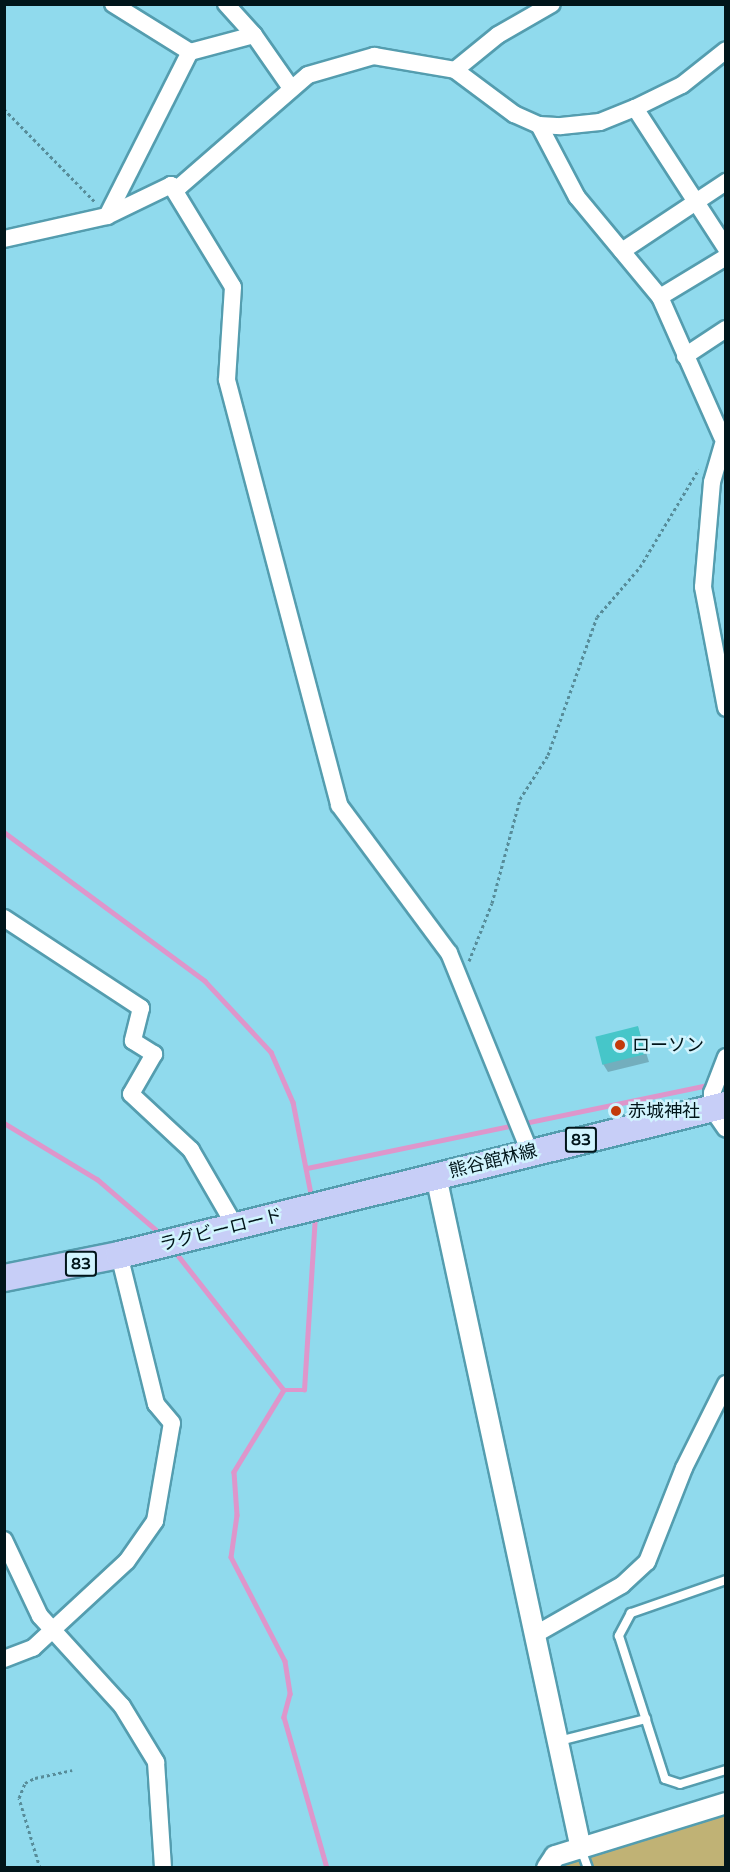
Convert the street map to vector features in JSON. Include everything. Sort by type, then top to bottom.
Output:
[{"type":"main road","name":"熊谷館林線","points":[[436,1176],[526,1143],[721,1114]]},
{"type":"main road","name":"ラグビーロード","points":[[4,1278],[119,1255],[436,1176]]},
{"type":"street","points":[[113,4],[190,52],[254,35]]},
{"type":"street","points":[[226,4],[254,35],[291,88]]},
{"type":"street","points":[[455,70],[498,35],[552,4]]},
{"type":"street","points":[[539,125],[582,125],[635,108],[682,85],[726,50]]},
{"type":"street","points":[[107,216],[190,52]]},
{"type":"street","points":[[4,239],[107,216],[171,185],[178,188],[308,75],[374,56],[455,70],[539,125],[577,197],[660,297],[722,440],[703,587],[726,708]]},
{"type":"street","points":[[635,108],[726,248]]},
{"type":"street","points":[[622,251],[726,182]]},
{"type":"street","points":[[171,185],[233,286],[227,380],[339,805],[449,953],[526,1143]]},
{"type":"street","points":[[660,297],[726,256]]},
{"type":"street","points":[[685,356],[726,329]]},
{"type":"street","points":[[4,918],[141,1008],[133,1041],[154,1054],[131,1094],[191,1150],[235,1226]]},
{"type":"street","points":[[721,1114],[726,1057]]},
{"type":"street","points":[[436,1176],[581,1849]]},
{"type":"street","points":[[4,1659],[33,1648],[52,1631],[127,1562],[155,1521],[172,1423],[156,1404],[119,1255]]},
{"type":"street","points":[[536,1634],[622,1585],[647,1562],[684,1468],[726,1384]]},
{"type":"street","points":[[4,1540],[52,1631],[122,1706],[156,1762],[164,1868]]},
{"type":"street","points":[[547,1868],[555,1856],[726,1803]]},
{"type":"lane","points":[[726,1581],[631,1613],[621,1624],[619,1636],[665,1779],[680,1784],[726,1770]]},
{"type":"lane","points":[[558,1741],[646,1719]]},
{"type":"lane","points":[[581,1849],[588,1868]]},
{"type":"path","points":[[4,109],[107,216]]},
{"type":"path","points":[[461,982],[492,903],[520,799],[549,754],[597,617],[640,567],[699,468],[722,440]]},
{"type":"path","points":[[40,1868],[20,1798],[25,1784],[35,1778],[72,1770]]},
{"type":"shaded area","points":[[725,1810],[725,1867],[556,1868],[564,1861]]},
{"type":"building","name":"ローソン","points":[[638,1026],[645,1054],[602,1065],[595,1037]]},
{"type":"waterway","points":[[4,832],[205,981],[271,1052],[293,1102],[312,1199]]},
{"type":"waterway","points":[[307,1168],[712,1084]]},
{"type":"waterway","points":[[4,1123],[97,1179],[162,1235]]},
{"type":"waterway","points":[[284,1390],[304,1390],[315,1216]]},
{"type":"waterway","points":[[173,1249],[284,1390]]},
{"type":"waterway","points":[[284,1390],[234,1472],[237,1515],[231,1557],[285,1661],[290,1694],[284,1717],[327,1868]]},
{"type":"place","name":"ローソン","points":[[620,1045]]},
{"type":"place","name":"赤城神社","points":[[616,1111]]}]
